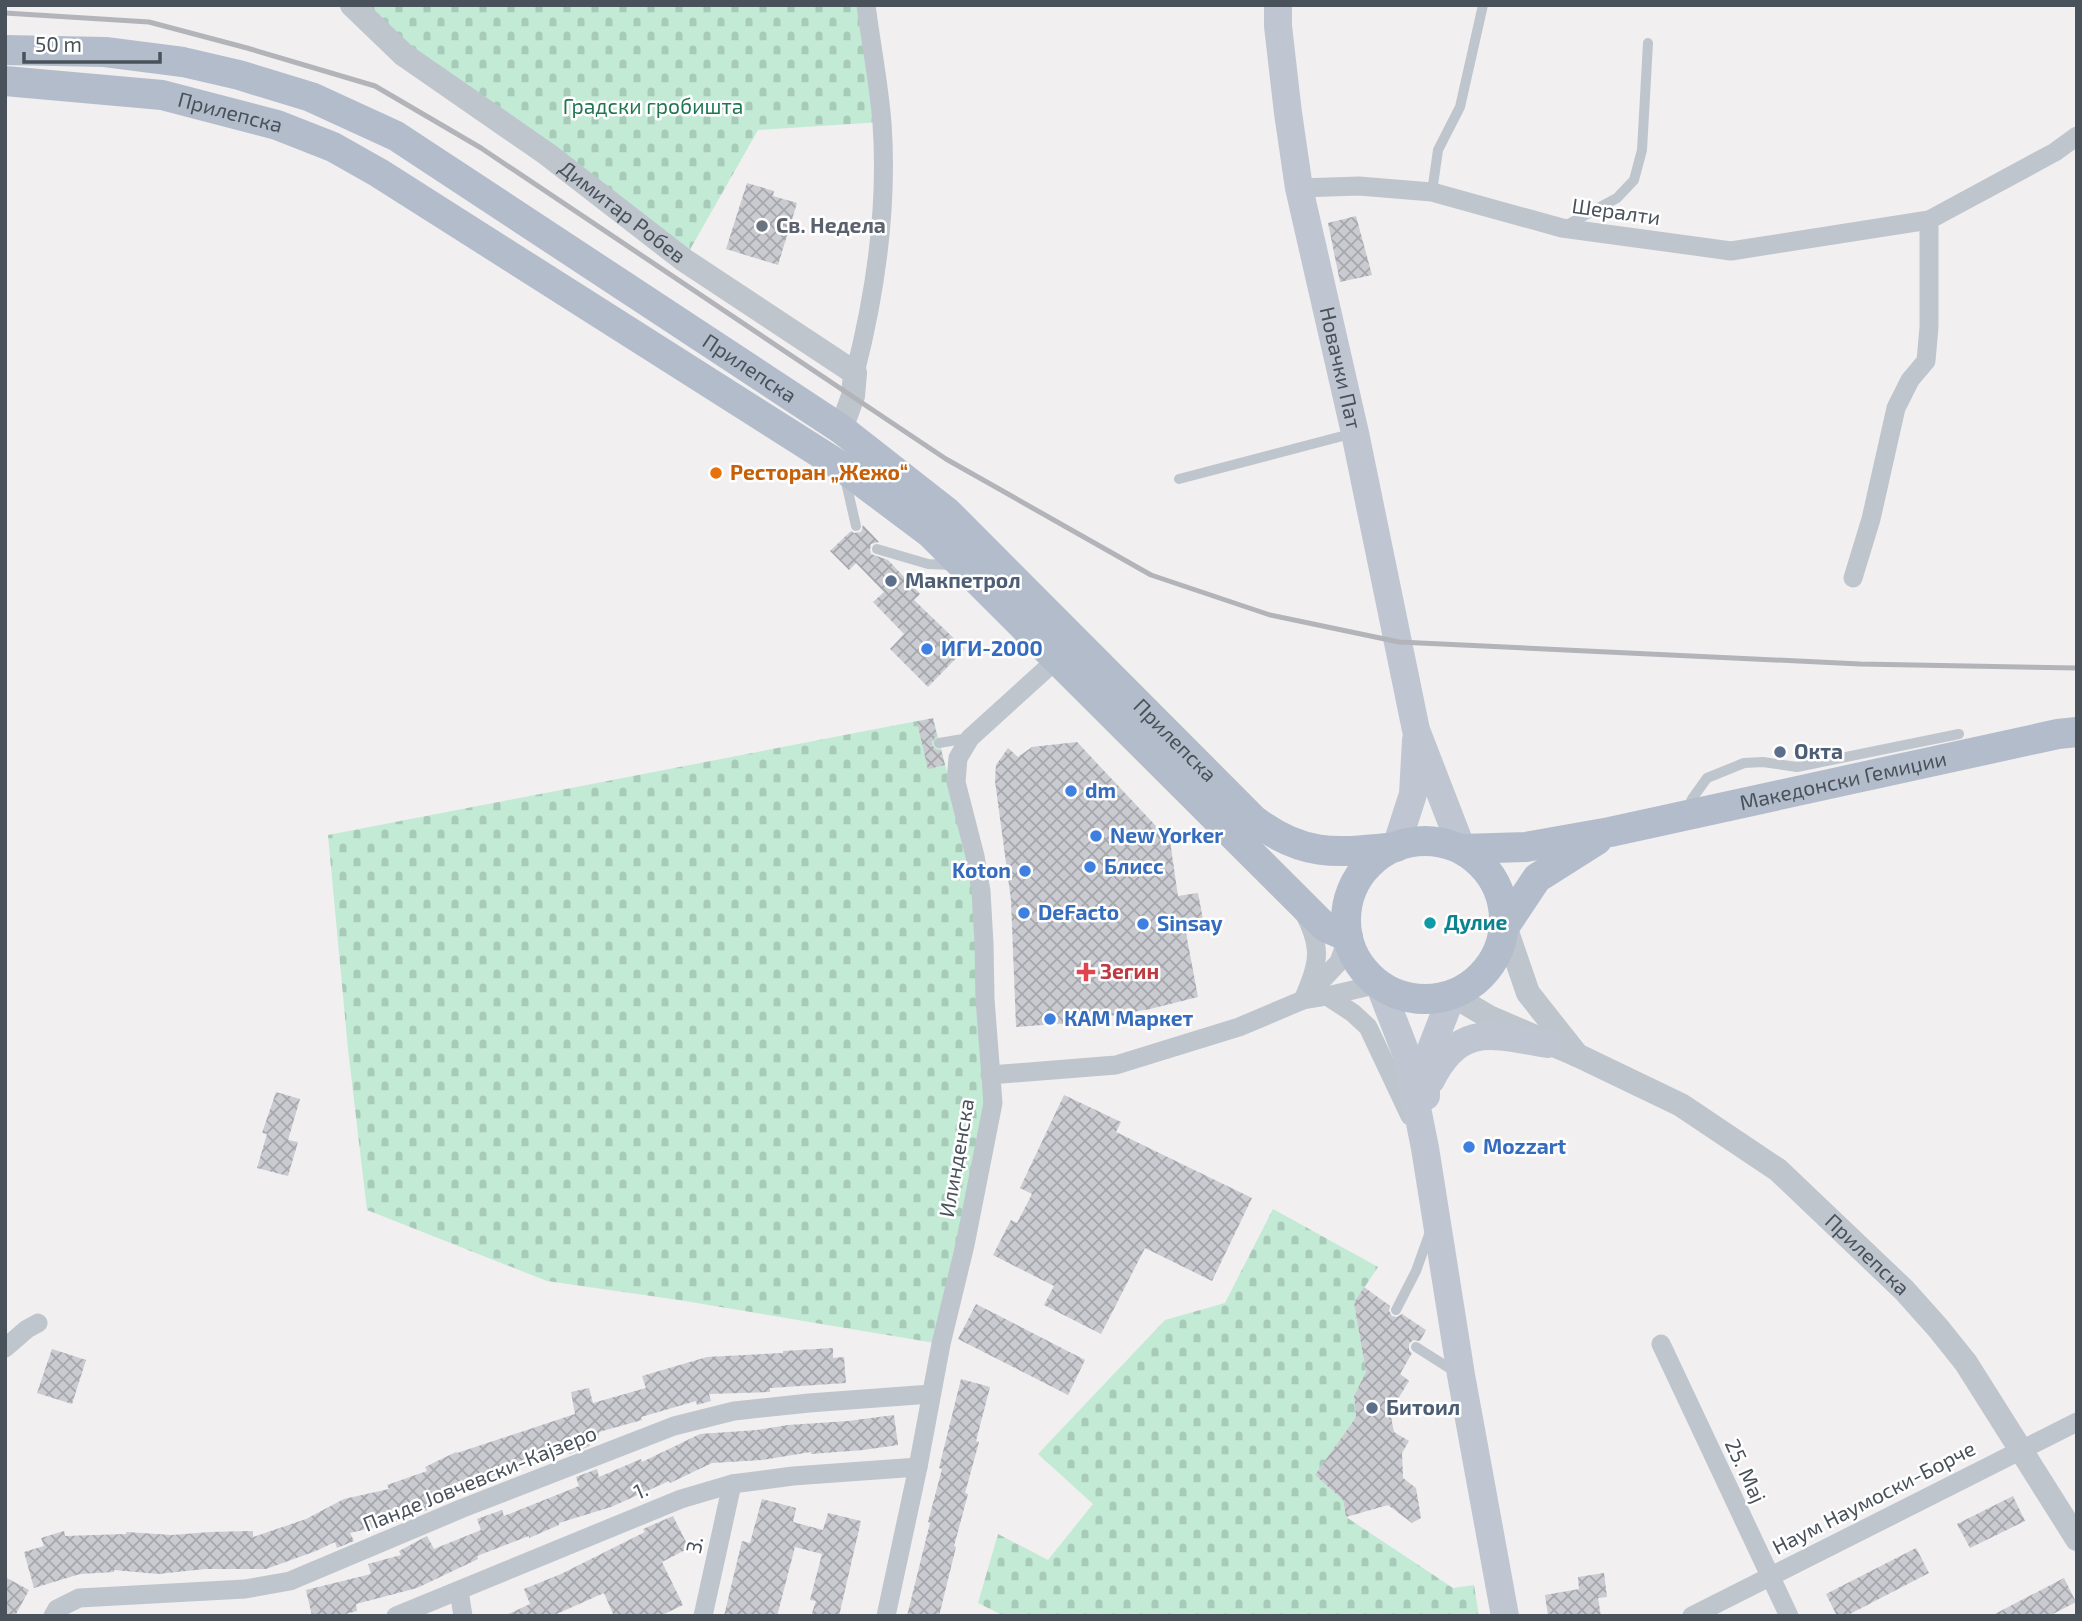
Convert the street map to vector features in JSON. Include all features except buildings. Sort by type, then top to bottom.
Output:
[{"type":"main road","name":"Новачки Пат","points":[[1278,5],[1278,26],[1299,188],[1355,433],[1416,730]]},
{"type":"main road","name":"Прилепска","points":[[5,50],[105,52],[183,62],[239,75],[312,97],[396,136],[841,429],[947,512],[1254,820],[1271,833],[1311,849],[1340,852],[1396,847]]},
{"type":"main road","name":"Прилепска","points":[[5,81],[162,95],[277,125],[333,147],[379,173],[842,467],[930,533],[1325,927],[1348,937]]},
{"type":"main road","points":[[1416,730],[1462,849]]},
{"type":"main road","points":[[1396,847],[1413,794],[1416,730]]},
{"type":"main road","name":"Македонски Гемиџии","points":[[1462,849],[1527,847],[1610,832],[1685,816],[1822,774],[2077,732]]},
{"type":"main road","points":[[1448,812],[1483,839],[1510,848]]},
{"type":"main road","points":[[1340,852],[1380,833],[1407,814]]},
{"type":"main road","points":[[1505,926],[1537,878],[1610,832]]},
{"type":"main road","points":[[1418,841],[1441,842],[1462,849],[1481,863],[1495,881],[1503,903],[1505,926],[1500,948],[1489,968],[1472,984],[1452,995],[1428,1000],[1402,996],[1365,972],[1354,956],[1348,937],[1346,915],[1350,893],[1361,874],[1377,858],[1396,847],[1418,841]]},
{"type":"main road","points":[[1380,984],[1406,1053],[1425,1148],[1461,1375],[1505,1616]]},
{"type":"main road","points":[[1425,1148],[1426,1062],[1452,995]]},
{"type":"main road","points":[[1426,1092],[1436,1070],[1451,1049],[1466,1040],[1484,1034],[1548,1044]]},
{"type":"street","name":"Димитар Робев","points":[[352,5],[404,55],[547,154],[684,260],[855,373]]},
{"type":"street","points":[[841,429],[853,396],[855,373],[866,328],[879,254],[883,202],[882,122],[866,5]]},
{"type":"street","name":"Шералти","points":[[1299,188],[1359,186],[1432,192],[1562,228],[1731,251],[1929,220],[2055,152],[2077,136]]},
{"type":"street","points":[[1853,578],[1871,519],[1896,408],[1910,380],[1926,361],[1929,327],[1929,220]]},
{"type":"street","name":"Илинденска","points":[[886,1616],[993,1103],[981,891],[956,782],[958,758],[970,738],[1056,660]]},
{"type":"street","points":[[1296,897],[1312,930],[1318,958],[1303,1000]]},
{"type":"street","name":"Прилепска","points":[[1505,926],[1528,993],[1577,1055]]},
{"type":"street","points":[[1303,1000],[1339,962],[1348,937]]},
{"type":"street","points":[[990,1075],[1116,1065],[1239,1027],[1303,1000],[1380,984]]},
{"type":"street","name":"Прилепска","points":[[1452,995],[1489,1017],[1577,1055],[1681,1105],[1778,1170],[1903,1290],[1938,1328],[1966,1363],[2077,1539]]},
{"type":"street","points":[[1327,996],[1353,1013],[1368,1027],[1425,1148]]},
{"type":"street","points":[[5,1348],[26,1329],[38,1323]]},
{"type":"street","name":"25. Мај","points":[[1661,1344],[1789,1616]]},
{"type":"street","name":"Панде Јовчевски-Кајзеро","points":[[53,1616],[57,1609],[79,1598],[245,1589],[290,1581],[463,1508],[674,1426],[734,1411],[931,1394]]},
{"type":"street","name":"Наум Наумоски-Борче","points":[[1692,1616],[2077,1422]]},
{"type":"street","name":"1.","points":[[396,1616],[681,1499],[732,1484],[793,1476],[918,1467]]},
{"type":"street","name":"3.","points":[[703,1616],[732,1484]]},
{"type":"street","points":[[459,1591],[463,1616]]},
{"type":"lane","points":[[1432,192],[1438,150],[1460,107],[1483,5]]},
{"type":"lane","points":[[1562,228],[1617,198],[1634,180],[1642,150],[1648,43]]},
{"type":"lane","points":[[1179,479],[1355,433]]},
{"type":"lane","points":[[842,467],[856,526]]},
{"type":"lane","points":[[877,549],[928,564],[965,566]]},
{"type":"lane","points":[[1822,774],[1959,734]]},
{"type":"lane","points":[[939,743],[970,738]]},
{"type":"lane","points":[[1396,1310],[1416,1271],[1436,1219]]},
{"type":"lane","points":[[1416,1347],[1461,1375]]},
{"type":"green space","name":"Градски гробишта","points":[[352,5],[866,5],[882,122],[758,130],[684,260]]},
{"type":"green space","points":[[933,718],[950,783],[975,856],[993,1103],[941,1344],[547,1281],[367,1210],[348,1049],[328,835]]},
{"type":"green space","points":[[1273,1209],[1378,1267],[1354,1303],[1366,1372],[1354,1396],[1356,1417],[1315,1475],[1343,1500],[1346,1517],[1453,1588],[1474,1585],[1479,1616],[1004,1616],[978,1603],[998,1534],[1048,1560],[1093,1504],[1038,1454],[1165,1320],[1225,1303]]},
{"type":"railway","points":[[5,13],[149,22],[375,86],[481,148],[946,459],[1151,575],[1270,615],[1399,642],[1860,664],[2077,668]]},
{"type":"place","name":"Св. Недела","points":[[762,226]]},
{"type":"place","name":"Ресторан „Жежо“","points":[[716,473]]},
{"type":"place","name":"Макпетрол","points":[[891,581]]},
{"type":"place","name":"ИГИ-2000","points":[[927,649]]},
{"type":"place","name":"Окта","points":[[1780,752]]},
{"type":"place","name":"dm","points":[[1071,791]]},
{"type":"place","name":"New Yorker","points":[[1096,836]]},
{"type":"place","name":"Блисс","points":[[1090,867]]},
{"type":"place","name":"Koton","points":[[1025,871]]},
{"type":"place","name":"DeFacto","points":[[1024,913]]},
{"type":"place","name":"Дулие","points":[[1430,923]]},
{"type":"place","name":"Sinsay","points":[[1143,924]]},
{"type":"place","name":"Зегин","points":[[1086,972]]},
{"type":"place","name":"КАМ Маркет","points":[[1050,1019]]},
{"type":"place","name":"Mozzart","points":[[1469,1147]]},
{"type":"place","name":"Битоил","points":[[1372,1408]]}]
